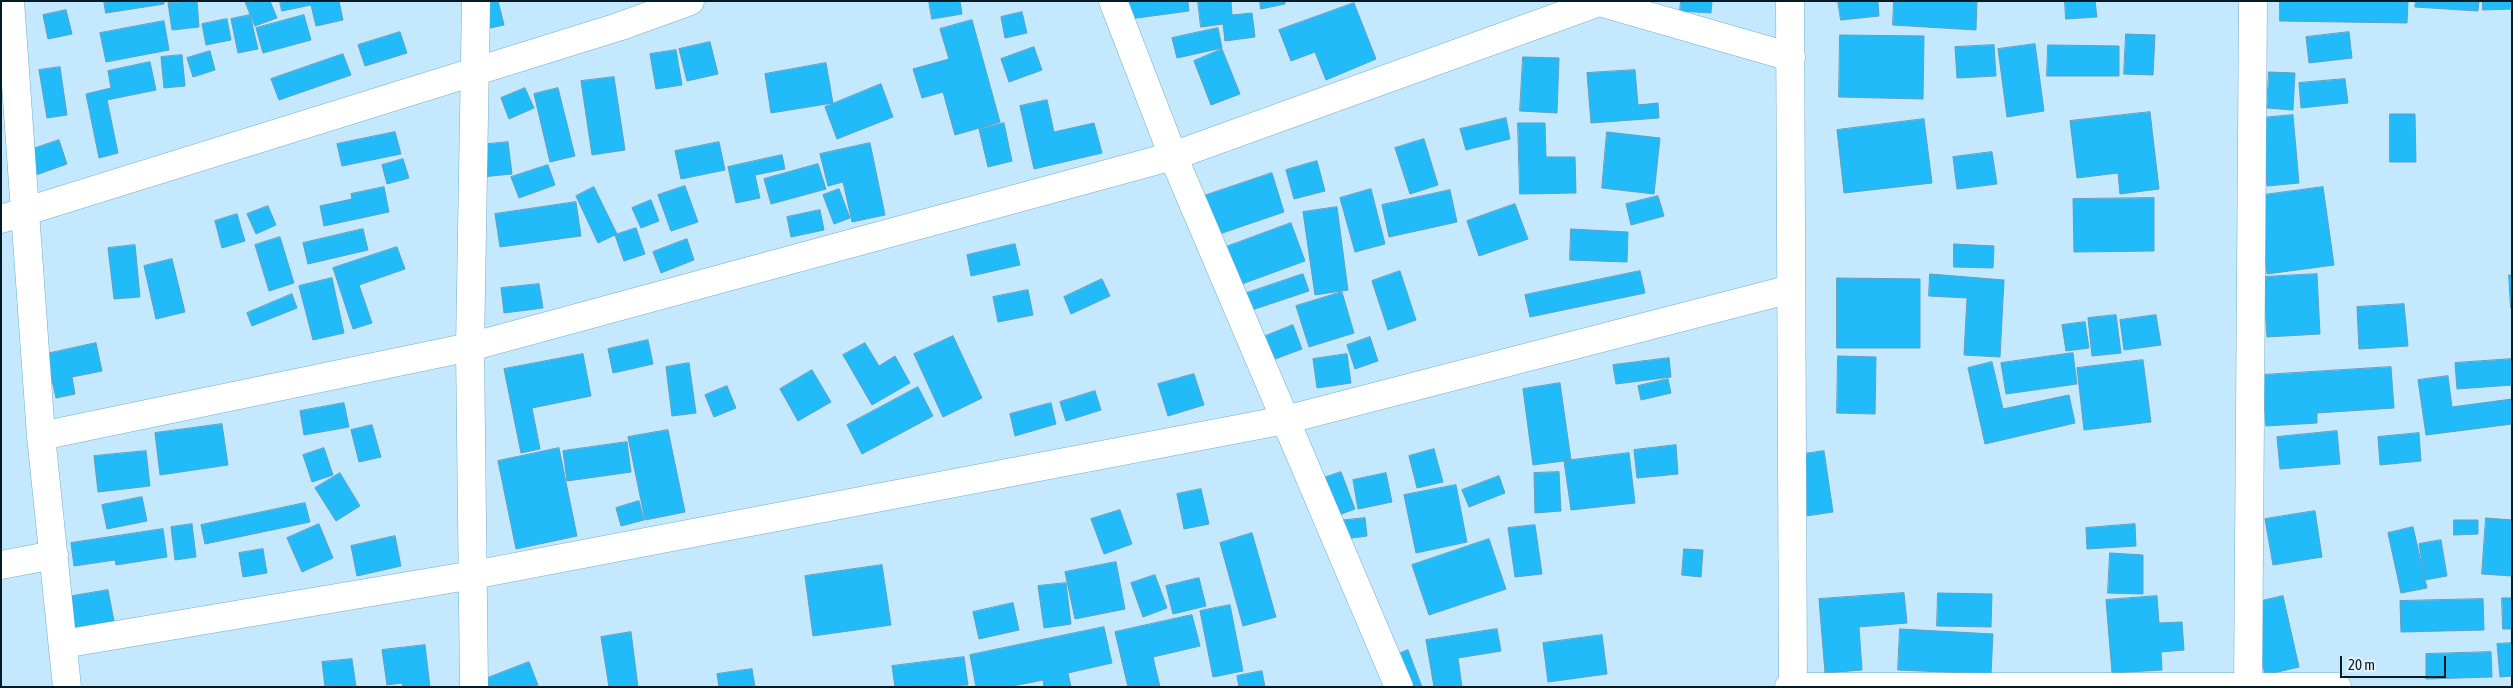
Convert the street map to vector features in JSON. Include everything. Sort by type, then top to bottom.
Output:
[{"type":"street","points":[[10,1],[14,215],[41,436],[67,687]]},
{"type":"street","points":[[474,687],[470,348],[476,1]]},
{"type":"street","points":[[14,215],[618,27],[690,1]]},
{"type":"street","points":[[1113,1],[1173,156],[1398,687]]},
{"type":"street","points":[[1790,1],[1792,687],[2337,687]]},
{"type":"street","points":[[2248,686],[2253,1]]},
{"type":"street","points":[[41,436],[470,348],[1173,156],[1598,2],[1791,58]]},
{"type":"street","points":[[63,644],[473,575],[1285,420],[1792,289]]},
{"type":"street","points":[[1,565],[54,555]]},
{"type":"building","points":[[104,1],[164,1],[164,4],[106,13]]},
{"type":"building","points":[[197,1],[199,27],[172,30],[168,3]]},
{"type":"building","points":[[245,1],[270,1],[277,18],[255,26]]},
{"type":"building","points":[[280,1],[339,1],[343,20],[316,26],[311,5],[282,11]]},
{"type":"building","points":[[475,1],[498,1],[504,25],[481,30]]},
{"type":"building","points":[[929,1],[960,1],[962,14],[932,19]]},
{"type":"building","points":[[1119,1],[1188,1],[1189,11],[1122,20]]},
{"type":"building","points":[[1198,1],[1231,1],[1232,15],[1252,13],[1255,37],[1225,41],[1223,24],[1201,27]]},
{"type":"building","points":[[1260,1],[1285,1],[1285,4],[1261,9]]},
{"type":"building","points":[[1681,1],[1712,1],[1711,13],[1680,11]]},
{"type":"building","points":[[1838,1],[1878,1],[1879,16],[1841,20]]},
{"type":"building","points":[[1894,1],[1977,1],[1976,30],[1893,25]]},
{"type":"building","points":[[2065,1],[2095,1],[2097,17],[2066,19]]},
{"type":"building","points":[[2280,1],[2408,1],[2407,23],[2280,21]]},
{"type":"building","points":[[2416,1],[2479,1],[2478,11],[2415,7]]},
{"type":"building","points":[[2483,1],[2512,1],[2512,9],[2483,10]]},
{"type":"building","points":[[1354,3],[1376,59],[1326,80],[1315,52],[1291,61],[1279,30]]},
{"type":"building","points":[[66,10],[72,34],[48,39],[43,15]]},
{"type":"building","points":[[1022,12],[1027,33],[1005,38],[1001,17]]},
{"type":"building","points":[[250,15],[258,49],[238,53],[231,19]]},
{"type":"building","points":[[304,15],[311,40],[263,53],[256,28]]},
{"type":"building","points":[[227,19],[231,40],[206,45],[202,24]]},
{"type":"building","points":[[972,20],[1000,122],[955,135],[943,92],[922,98],[913,69],[949,59],[940,29]]},
{"type":"building","points":[[164,21],[169,50],[106,62],[100,33]]},
{"type":"building","points":[[1218,28],[1222,48],[1177,58],[1172,38]]},
{"type":"building","points":[[400,32],[407,53],[365,66],[358,45]]},
{"type":"building","points":[[2349,32],[2352,58],[2309,63],[2306,37]]},
{"type":"building","points":[[2126,34],[2155,35],[2153,75],[2124,74]]},
{"type":"building","points":[[1840,35],[1924,36],[1923,99],[1839,97]]},
{"type":"building","points":[[710,42],[718,74],[687,81],[679,49]]},
{"type":"building","points":[[2035,44],[2044,111],[2007,117],[1998,49]]},
{"type":"building","points":[[1994,45],[1996,76],[1957,78],[1955,47]]},
{"type":"building","points":[[2048,45],[2119,46],[2119,76],[2047,76]]},
{"type":"building","points":[[1034,47],[1042,70],[1009,82],[1001,59]]},
{"type":"building","points":[[1222,49],[1240,94],[1211,105],[1194,61]]},
{"type":"building","points":[[676,50],[682,85],[656,89],[650,54]]},
{"type":"building","points":[[210,51],[215,70],[193,77],[187,58]]},
{"type":"building","points":[[343,54],[351,75],[279,100],[271,79]]},
{"type":"building","points":[[182,55],[185,86],[164,88],[161,57]]},
{"type":"building","points":[[1523,57],[1559,58],[1557,113],[1520,111]]},
{"type":"building","points":[[150,62],[156,90],[107,100],[118,153],[99,158],[86,94],[111,88],[108,71]]},
{"type":"building","points":[[826,63],[833,103],[771,113],[765,74]]},
{"type":"building","points":[[60,67],[67,115],[47,118],[39,70]]},
{"type":"building","points":[[1635,70],[1638,105],[1658,103],[1659,118],[1591,123],[1587,73]]},
{"type":"building","points":[[2269,72],[2295,73],[2293,110],[2267,108]]},
{"type":"building","points":[[614,77],[625,150],[592,155],[581,81]]},
{"type":"building","points":[[2345,79],[2348,103],[2301,108],[2299,83]]},
{"type":"building","points":[[881,84],[893,117],[837,139],[825,107]]},
{"type":"building","points":[[525,88],[534,108],[509,119],[501,98]]},
{"type":"building","points":[[558,88],[575,156],[550,162],[534,94]]},
{"type":"building","points":[[1047,100],[1054,132],[1094,123],[1102,153],[1034,169],[1020,106]]},
{"type":"building","points":[[2150,112],[2159,189],[2120,194],[2118,173],[2077,178],[2070,121]]},
{"type":"building","points":[[2390,114],[2415,114],[2416,162],[2390,162]]},
{"type":"building","points":[[2293,115],[2299,183],[2267,186],[2261,118]]},
{"type":"building","points":[[1506,118],[1510,139],[1466,150],[1460,129]]},
{"type":"building","points":[[1924,119],[1932,183],[1844,193],[1837,130]]},
{"type":"building","points":[[1004,123],[1012,161],[988,167],[979,129]]},
{"type":"building","points":[[1518,123],[1545,123],[1546,157],[1575,157],[1576,193],[1520,194]]},
{"type":"building","points":[[395,132],[401,154],[342,166],[337,144]]},
{"type":"building","points":[[1607,132],[1660,138],[1654,194],[1602,188]]},
{"type":"building","points":[[1424,139],[1438,185],[1410,194],[1395,148]]},
{"type":"building","points":[[59,140],[67,164],[36,175],[27,151]]},
{"type":"building","points":[[508,142],[512,174],[481,177],[478,145]]},
{"type":"building","points":[[719,142],[725,170],[681,179],[675,151]]},
{"type":"building","points":[[870,143],[885,215],[852,222],[843,182],[828,186],[820,154]]},
{"type":"building","points":[[1992,152],[1997,184],[1957,189],[1953,157]]},
{"type":"building","points":[[782,155],[785,169],[755,175],[760,198],[736,203],[728,167]]},
{"type":"building","points":[[403,159],[409,178],[387,184],[382,165]]},
{"type":"building","points":[[1317,161],[1325,191],[1294,199],[1286,170]]},
{"type":"building","points":[[818,164],[826,189],[771,204],[764,179]]},
{"type":"building","points":[[548,165],[555,185],[519,198],[511,177]]},
{"type":"building","points":[[1272,173],[1284,212],[1202,240],[1189,201]]},
{"type":"building","points":[[685,186],[698,222],[671,231],[658,195]]},
{"type":"building","points":[[384,187],[389,212],[324,226],[320,206],[352,199],[351,194]]},
{"type":"building","points":[[594,187],[617,234],[598,243],[576,196]]},
{"type":"building","points":[[2323,187],[2334,265],[2267,274],[2256,196]]},
{"type":"building","points":[[839,189],[850,218],[834,224],[823,195]]},
{"type":"building","points":[[1371,189],[1385,244],[1355,252],[1340,198]]},
{"type":"building","points":[[1450,190],[1457,222],[1389,237],[1382,205]]},
{"type":"building","points":[[1658,196],[1664,216],[1631,225],[1626,204]]},
{"type":"building","points":[[2154,198],[2154,251],[2074,252],[2073,199]]},
{"type":"building","points":[[651,200],[659,221],[641,228],[632,208]]},
{"type":"building","points":[[576,202],[581,236],[500,247],[495,214]]},
{"type":"building","points":[[1515,204],[1528,239],[1479,256],[1467,221]]},
{"type":"building","points":[[268,206],[276,225],[256,234],[247,214]]},
{"type":"building","points":[[1337,207],[1348,290],[1315,295],[1303,212]]},
{"type":"building","points":[[820,210],[824,230],[791,237],[787,217]]},
{"type":"building","points":[[237,214],[245,241],[222,248],[215,221]]},
{"type":"building","points":[[1291,223],[1305,261],[1220,292],[1207,254]]},
{"type":"building","points":[[636,228],[645,254],[624,261],[615,235]]},
{"type":"building","points":[[363,229],[368,250],[308,264],[303,243]]},
{"type":"building","points":[[1571,229],[1628,232],[1627,262],[1570,260]]},
{"type":"building","points":[[280,237],[294,283],[269,291],[255,245]]},
{"type":"building","points":[[687,239],[694,260],[661,273],[653,252]]},
{"type":"building","points":[[1015,244],[1020,265],[971,276],[967,255]]},
{"type":"building","points":[[1954,244],[1994,246],[1993,268],[1954,267]]},
{"type":"building","points":[[135,245],[140,297],[114,299],[108,248]]},
{"type":"building","points":[[397,247],[405,269],[359,285],[372,323],[353,329],[333,268]]},
{"type":"building","points":[[172,259],[185,312],[156,319],[144,266]]},
{"type":"building","points":[[1400,271],[1416,320],[1388,330],[1372,281]]},
{"type":"building","points":[[1640,271],[1645,293],[1530,317],[1525,295]]},
{"type":"building","points":[[1303,274],[1309,291],[1243,313],[1238,296]]},
{"type":"building","points":[[1930,274],[2004,280],[2000,357],[1964,355],[1967,298],[1929,296]]},
{"type":"building","points":[[2317,274],[2320,334],[2267,337],[2263,277]]},
{"type":"building","points":[[2509,275],[2512,275],[2512,308],[2511,308]]},
{"type":"building","points":[[332,278],[344,333],[313,340],[299,286]]},
{"type":"building","points":[[1837,278],[1920,279],[1920,348],[1837,348]]},
{"type":"building","points":[[1102,279],[1110,296],[1071,314],[1064,297]]},
{"type":"building","points":[[539,284],[543,308],[504,313],[501,288]]},
{"type":"building","points":[[1028,290],[1033,315],[998,322],[993,297]]},
{"type":"building","points":[[1342,292],[1354,333],[1309,347],[1296,306]]},
{"type":"building","points":[[292,294],[297,308],[252,326],[247,313]]},
{"type":"building","points":[[2404,304],[2408,346],[2359,349],[2357,307]]},
{"type":"building","points":[[2116,315],[2121,353],[2092,356],[2088,318]]},
{"type":"building","points":[[2156,315],[2161,345],[2124,350],[2120,320]]},
{"type":"building","points":[[2085,322],[2089,348],[2066,351],[2062,325]]},
{"type":"building","points":[[1293,325],[1302,349],[1262,364],[1253,341]]},
{"type":"building","points":[[953,336],[982,398],[943,417],[914,354]]},
{"type":"building","points":[[1370,337],[1378,361],[1355,369],[1347,345]]},
{"type":"building","points":[[648,340],[653,364],[613,373],[608,349]]},
{"type":"building","points":[[96,343],[102,371],[72,377],[75,394],[56,398],[46,354]]},
{"type":"building","points":[[865,343],[879,366],[895,356],[910,383],[872,405],[843,355]]},
{"type":"building","points":[[2073,353],[2077,384],[2006,394],[2001,363]]},
{"type":"building","points":[[583,354],[591,396],[532,408],[540,449],[521,453],[504,369]]},
{"type":"building","points":[[1347,354],[1351,383],[1317,388],[1313,359]]},
{"type":"building","points":[[1838,356],[1876,357],[1875,414],[1837,413]]},
{"type":"building","points":[[1669,358],[1671,377],[1616,384],[1613,365]]},
{"type":"building","points":[[2512,359],[2512,385],[2457,389],[2455,363]]},
{"type":"building","points":[[2143,360],[2151,422],[2084,430],[2077,368]]},
{"type":"building","points":[[1992,362],[2003,409],[2069,395],[2075,423],[1985,444],[1968,368]]},
{"type":"building","points":[[689,363],[696,413],[672,416],[666,367]]},
{"type":"building","points":[[2391,367],[2394,408],[2317,413],[2317,423],[2266,426],[2262,375]]},
{"type":"building","points":[[812,370],[831,402],[798,421],[780,389]]},
{"type":"building","points":[[1194,374],[1204,405],[1168,416],[1158,384]]},
{"type":"building","points":[[2448,376],[2452,407],[2512,399],[2512,424],[2426,435],[2418,380]]},
{"type":"building","points":[[1668,379],[1671,393],[1641,400],[1638,386]]},
{"type":"building","points":[[1560,383],[1571,460],[1533,465],[1523,389]]},
{"type":"building","points":[[727,386],[736,408],[714,417],[705,395]]},
{"type":"building","points":[[918,387],[933,416],[862,454],[847,425]]},
{"type":"building","points":[[1095,391],[1101,410],[1066,421],[1060,402]]},
{"type":"building","points":[[344,403],[349,427],[304,435],[300,411]]},
{"type":"building","points":[[1051,403],[1056,424],[1015,436],[1010,414]]},
{"type":"building","points":[[222,424],[228,465],[160,475],[155,433]]},
{"type":"building","points":[[372,425],[381,457],[359,462],[351,430]]},
{"type":"building","points":[[668,430],[685,512],[645,520],[628,437]]},
{"type":"building","points":[[2337,431],[2340,464],[2280,469],[2277,437]]},
{"type":"building","points":[[2419,433],[2421,461],[2380,465],[2378,437]]},
{"type":"building","points":[[627,442],[631,472],[567,481],[563,451]]},
{"type":"building","points":[[1676,445],[1678,474],[1637,478],[1634,450]]},
{"type":"building","points":[[324,448],[333,475],[312,482],[303,455]]},
{"type":"building","points":[[559,448],[577,536],[516,549],[498,461]]},
{"type":"building","points":[[1434,449],[1443,482],[1417,488],[1409,456]]},
{"type":"building","points":[[146,451],[150,486],[98,492],[94,456]]},
{"type":"building","points":[[1824,451],[1833,512],[1806,516],[1797,455]]},
{"type":"building","points":[[1629,453],[1635,503],[1571,510],[1564,461]]},
{"type":"building","points":[[1341,472],[1355,509],[1320,522],[1306,484]]},
{"type":"building","points":[[1559,472],[1561,511],[1535,513],[1534,473]]},
{"type":"building","points":[[340,473],[360,506],[336,521],[315,488]]},
{"type":"building","points":[[1386,473],[1392,502],[1358,509],[1353,480]]},
{"type":"building","points":[[1499,476],[1505,493],[1469,507],[1462,490]]},
{"type":"building","points":[[1456,485],[1467,542],[1416,553],[1404,495]]},
{"type":"building","points":[[1201,489],[1209,524],[1184,529],[1177,494]]},
{"type":"building","points":[[142,497],[147,521],[107,529],[102,505]]},
{"type":"building","points":[[639,501],[644,520],[621,526],[616,508]]},
{"type":"building","points":[[305,503],[310,522],[205,544],[201,525]]},
{"type":"building","points":[[1120,510],[1132,544],[1104,554],[1091,519]]},
{"type":"building","points":[[2315,511],[2322,557],[2273,565],[2265,519]]},
{"type":"building","points":[[1365,518],[1367,536],[1330,541],[1328,522]]},
{"type":"building","points":[[2486,518],[2512,520],[2512,576],[2482,574]]},
{"type":"building","points":[[2454,520],[2478,520],[2478,534],[2454,535]]},
{"type":"building","points":[[192,524],[196,557],[175,560],[171,527]]},
{"type":"building","points":[[319,524],[333,558],[302,572],[287,538]]},
{"type":"building","points":[[2135,524],[2136,546],[2087,549],[2086,528]]},
{"type":"building","points":[[1535,525],[1542,574],[1515,577],[1508,528]]},
{"type":"building","points":[[2413,527],[2427,588],[2401,593],[2388,533]]},
{"type":"building","points":[[163,529],[167,557],[116,565],[115,560],[74,566],[71,543]]},
{"type":"building","points":[[1252,533],[1276,617],[1243,626],[1220,543]]},
{"type":"building","points":[[395,536],[401,566],[357,576],[351,546]]},
{"type":"building","points":[[1489,539],[1506,589],[1429,615],[1412,565]]},
{"type":"building","points":[[2441,540],[2447,576],[2425,580],[2419,544]]},
{"type":"building","points":[[263,549],[267,573],[243,577],[239,553]]},
{"type":"building","points":[[1684,549],[1703,550],[1701,577],[1682,575]]},
{"type":"building","points":[[2110,553],[2143,555],[2143,594],[2108,593]]},
{"type":"building","points":[[1116,562],[1125,609],[1075,619],[1065,572]]},
{"type":"building","points":[[882,565],[891,625],[813,636],[805,576]]},
{"type":"building","points":[[1155,575],[1167,608],[1143,617],[1131,583]]},
{"type":"building","points":[[1199,578],[1206,606],[1173,614],[1166,586]]},
{"type":"building","points":[[1066,583],[1071,624],[1044,628],[1038,586]]},
{"type":"building","points":[[108,590],[114,621],[66,629],[61,598]]},
{"type":"building","points":[[1904,593],[1907,623],[1859,627],[1862,670],[1825,673],[1819,599]]},
{"type":"building","points":[[1938,593],[1992,594],[1991,627],[1937,626]]},
{"type":"building","points":[[2157,596],[2159,623],[2182,622],[2184,650],[2161,652],[2162,670],[2112,673],[2106,600]]},
{"type":"building","points":[[2283,596],[2299,667],[2265,675],[2249,604]]},
{"type":"building","points":[[2502,598],[2512,598],[2512,629],[2503,629]]},
{"type":"building","points":[[2483,599],[2484,630],[2401,632],[2400,601]]},
{"type":"building","points":[[1013,603],[1019,630],[979,639],[973,612]]},
{"type":"building","points":[[1230,605],[1243,671],[1213,677],[1200,611]]},
{"type":"building","points":[[1192,615],[1200,646],[1153,657],[1160,687],[1128,687],[1115,632]]},
{"type":"building","points":[[1104,627],[1112,663],[1068,673],[1071,687],[1044,687],[1043,680],[1008,687],[976,687],[970,655]]},
{"type":"building","points":[[1497,629],[1501,651],[1458,658],[1462,687],[1434,687],[1426,640]]},
{"type":"building","points":[[1900,629],[1993,634],[1991,674],[1898,670]]},
{"type":"building","points":[[631,632],[638,687],[609,687],[601,637]]},
{"type":"building","points":[[1602,635],[1607,674],[1548,682],[1543,643]]},
{"type":"building","points":[[2512,643],[2512,676],[2500,677],[2497,644]]},
{"type":"building","points":[[425,645],[430,687],[403,687],[402,683],[387,685],[382,650]]},
{"type":"building","points":[[1408,650],[1422,687],[1397,687],[1386,659]]},
{"type":"building","points":[[2491,652],[2492,677],[2426,679],[2426,654]]},
{"type":"building","points":[[964,657],[968,685],[895,687],[892,666]]},
{"type":"building","points":[[352,659],[356,687],[325,687],[322,662]]},
{"type":"building","points":[[529,662],[538,685],[533,687],[488,687],[485,679]]},
{"type":"building","points":[[752,669],[755,687],[719,687],[717,674]]},
{"type":"building","points":[[1262,671],[1265,687],[1239,687],[1237,676]]}]
